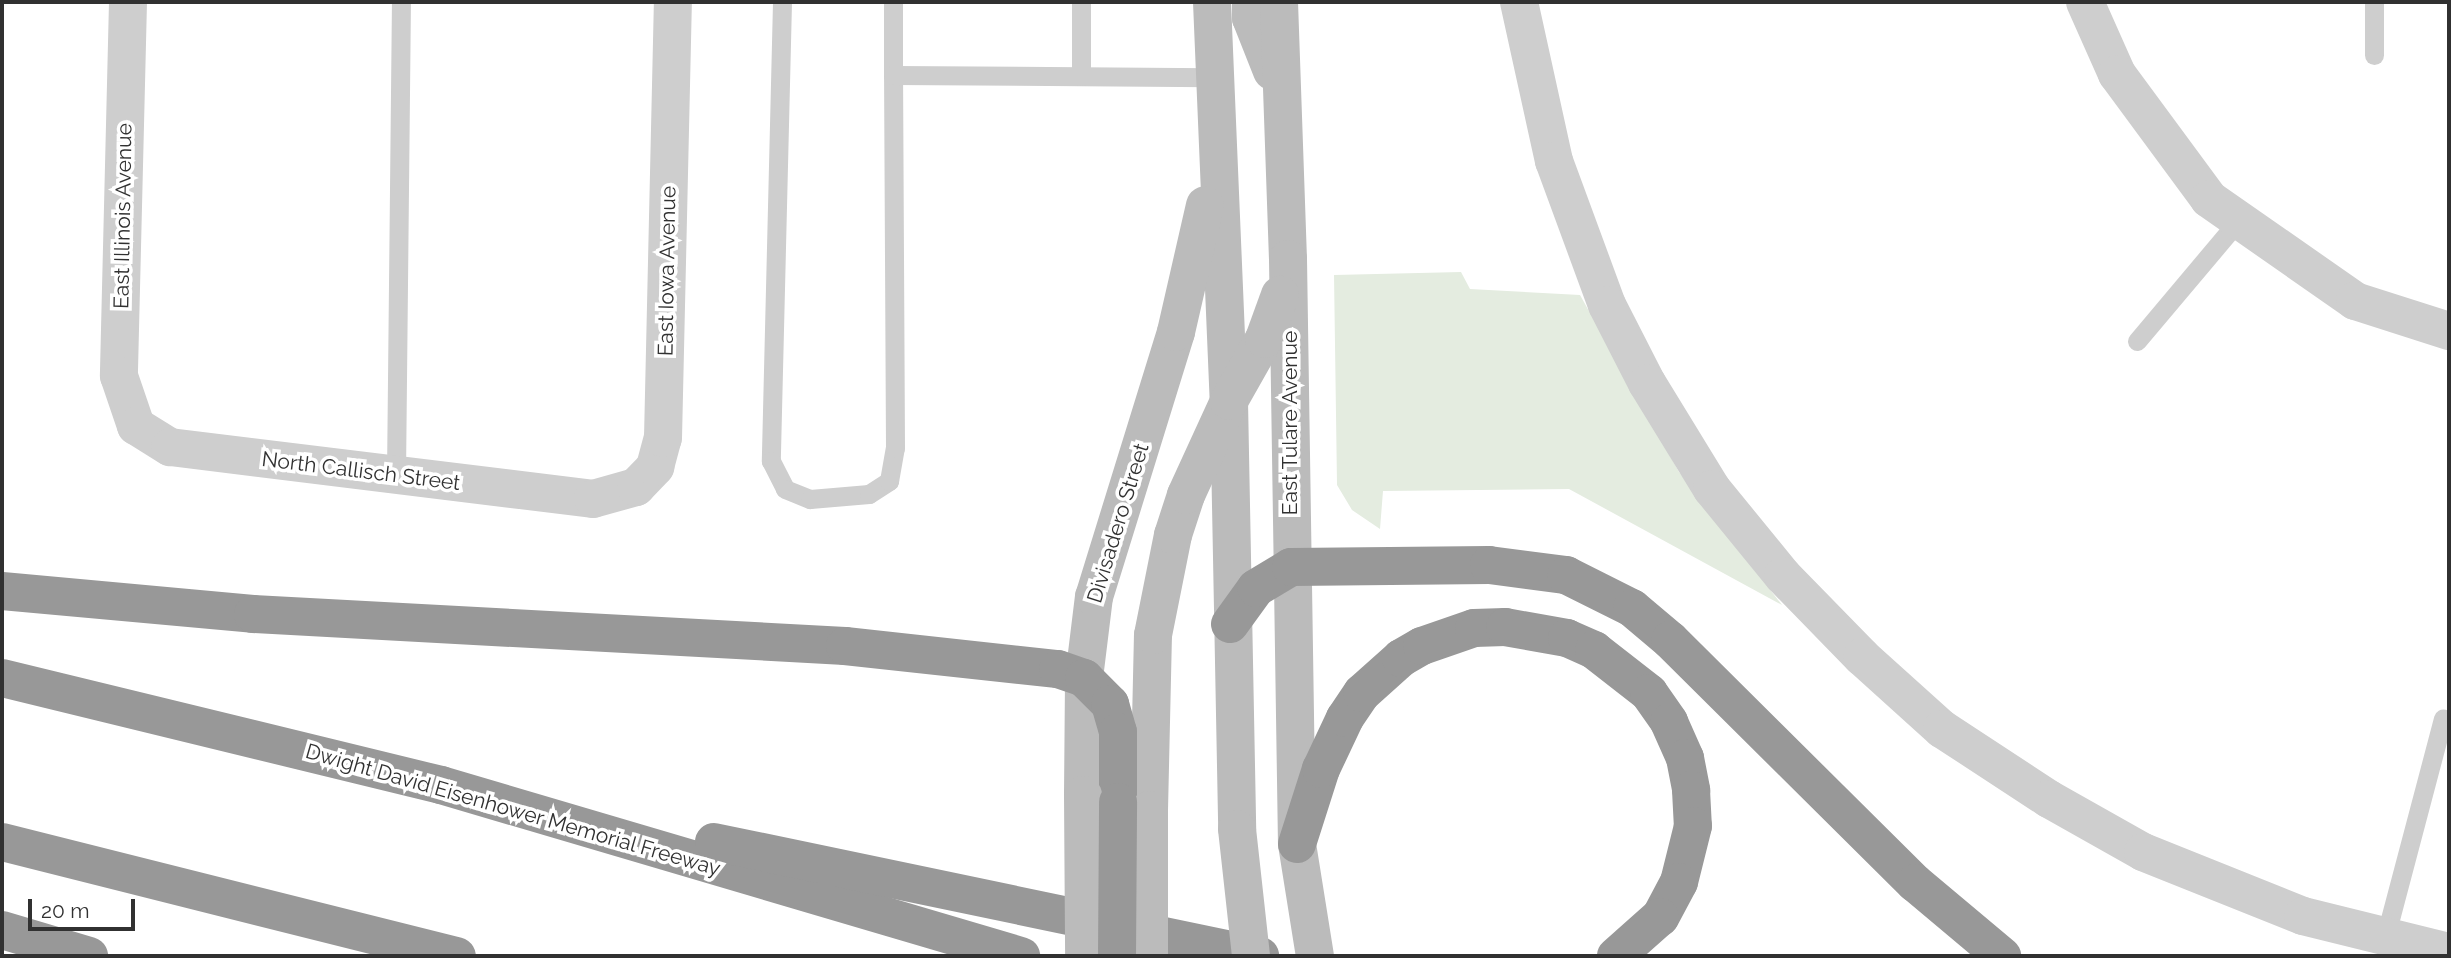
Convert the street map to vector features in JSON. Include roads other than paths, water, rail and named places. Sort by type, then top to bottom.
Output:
[{"type":"highway","points":[[1230,624],[1256,588],[1291,567],[1514,566],[1566,575],[1613,596],[1670,640],[1914,883],[2003,956]]},
{"type":"highway","points":[[2,591],[253,614],[845,646],[1058,669],[1084,678],[1110,704],[1115,717],[1117,956]]},
{"type":"highway","points":[[1301,830],[1345,718],[1362,693],[1401,658],[1422,646],[1474,628],[1515,628],[1567,638],[1604,657],[1649,693],[1670,722],[1692,790],[1693,826],[1679,882],[1660,917],[1616,956]]},
{"type":"highway","name":"Dwight David Eisenhower Memorial Freeway","points":[[2,678],[441,785],[1021,956]]},
{"type":"highway","points":[[441,785],[1260,956]]},
{"type":"highway","points":[[2,842],[457,956]]},
{"type":"highway","points":[[2,930],[89,956]]},
{"type":"main road","points":[[1212,2],[1212,77],[1228,401],[1230,624],[1237,829],[1251,956]]},
{"type":"main road","points":[[1251,2],[1251,18],[1282,95]]},
{"type":"main road","name":"East Tulare Avenue","points":[[1279,2],[1288,259],[1291,567],[1301,830],[1315,956]]},
{"type":"main road","name":"Divisadero Street","points":[[1084,678],[1094,597],[1176,332],[1216,141]]},
{"type":"main road","points":[[1084,956],[1153,635],[1160,583],[1186,495],[1228,401],[1277,307],[1288,259]]},
{"type":"main road","points":[[1117,802],[1149,956]]},
{"type":"street","name":"East Illinois Avenue","points":[[128,2],[119,376],[136,426]]},
{"type":"street","name":"East Iowa Avenue","points":[[593,499],[636,487],[654,467],[663,439],[673,2]]},
{"type":"street","points":[[1519,2],[1532,75],[1554,161],[1607,305],[1647,383],[1712,489],[1783,576],[1862,657],[1942,729],[2049,799],[2143,852],[2303,916],[2449,952]]},
{"type":"street","points":[[2085,2],[2117,74],[2209,199],[2354,301],[2449,331]]},
{"type":"street","name":"North Callisch Street","points":[[136,426],[170,447],[593,499]]},
{"type":"lane","points":[[396,475],[401,2]]},
{"type":"lane","points":[[782,2],[771,461],[785,489],[810,499],[869,494],[889,481],[895,448],[893,2]]},
{"type":"lane","points":[[1081,2],[1081,76]]},
{"type":"lane","points":[[2374,2],[2374,55]]},
{"type":"lane","points":[[893,75],[1212,77]]},
{"type":"lane","points":[[2137,341],[2239,220]]},
{"type":"lane","points":[[2385,938],[2443,719]]}]
